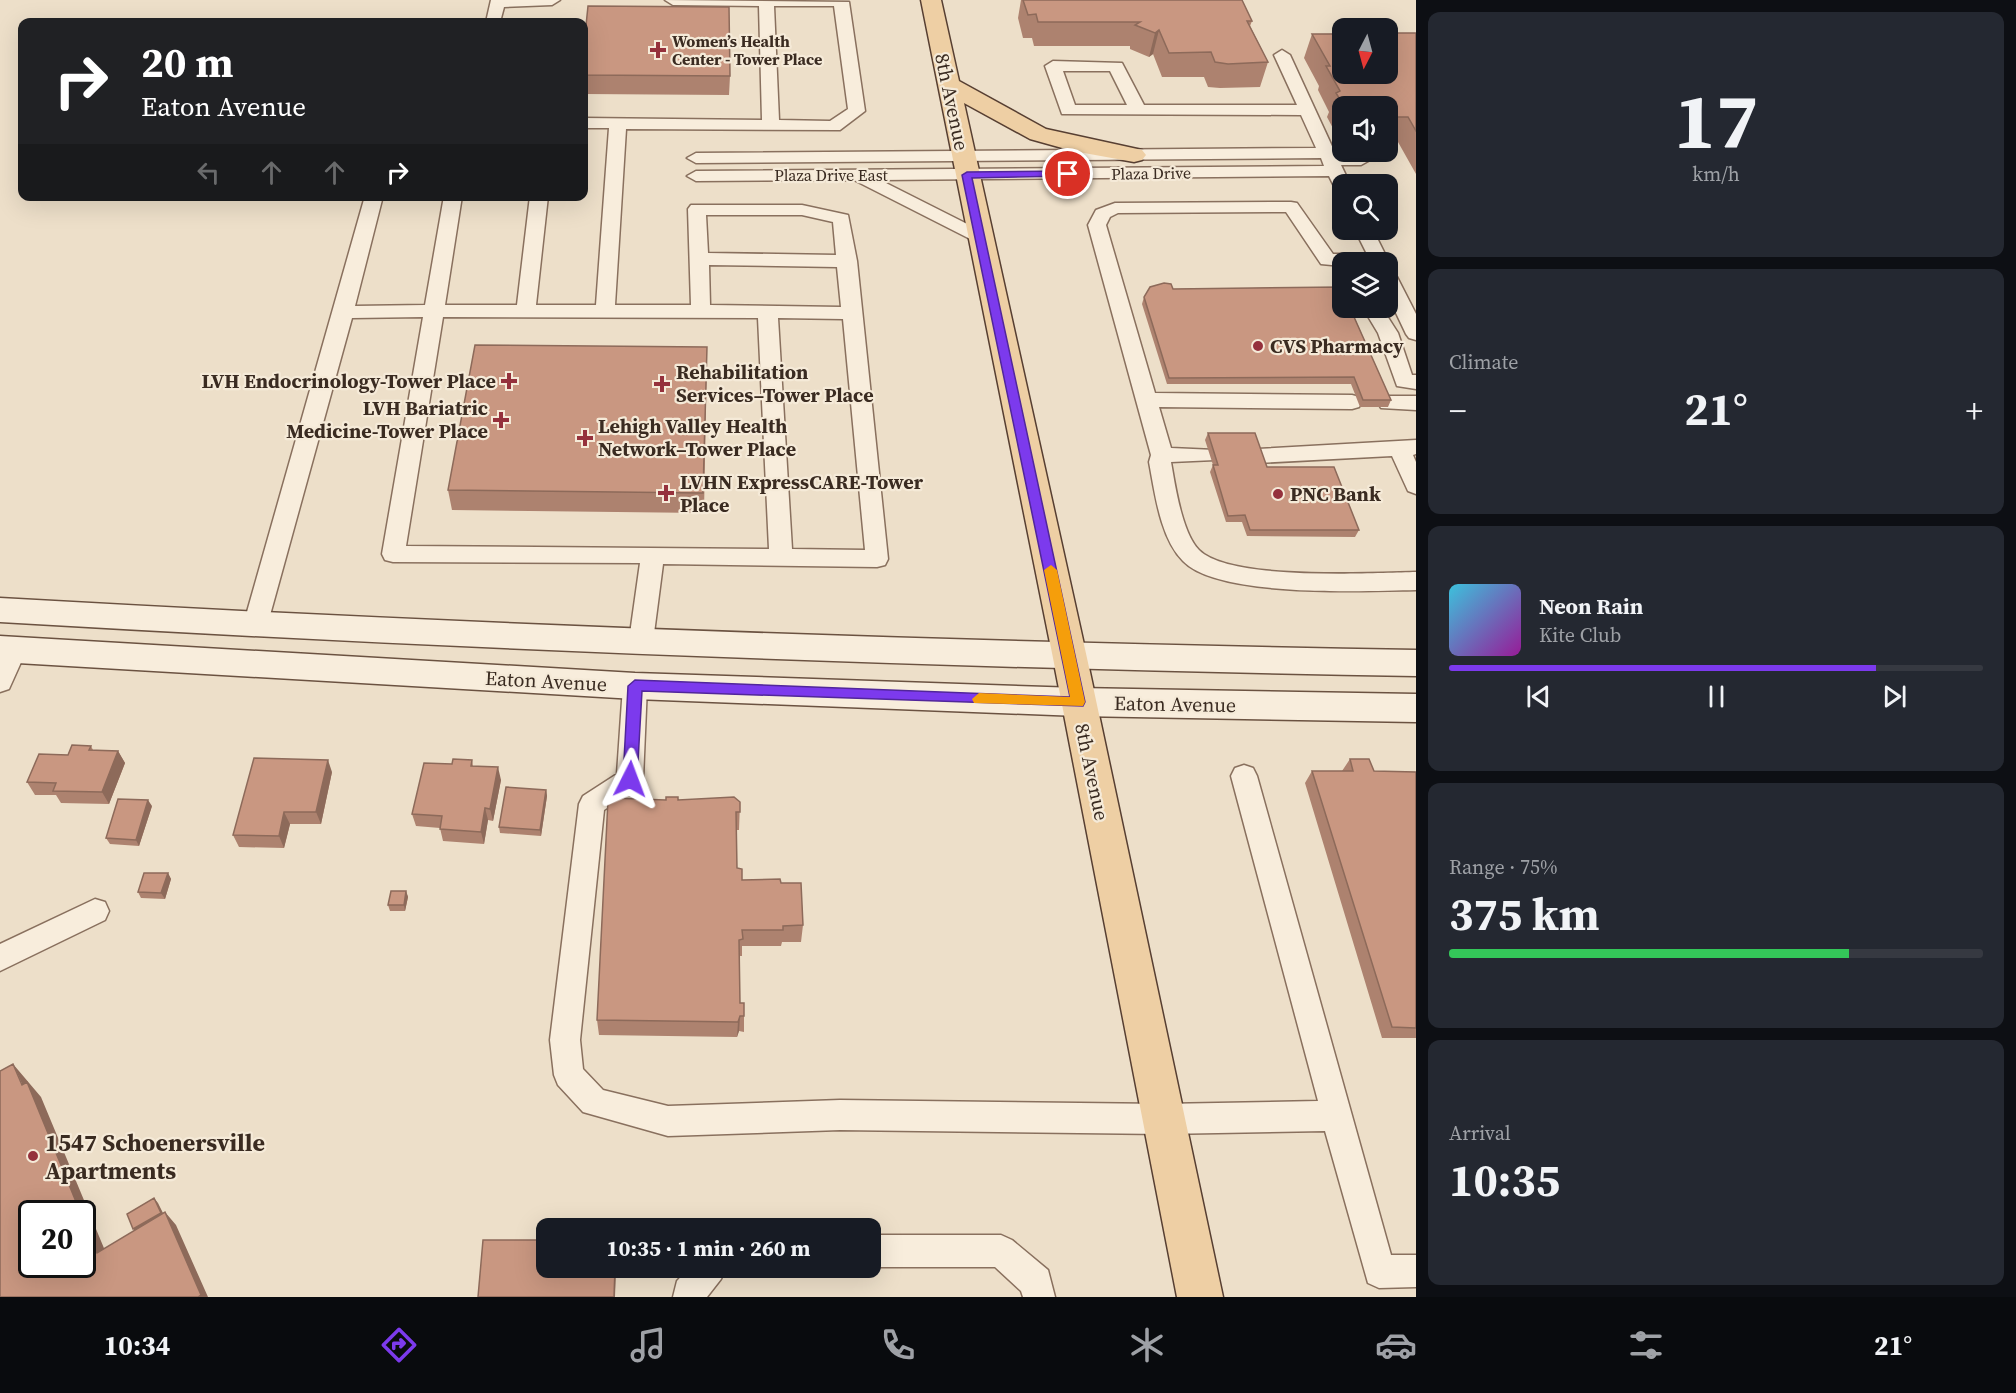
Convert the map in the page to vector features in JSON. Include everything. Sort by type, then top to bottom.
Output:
[{"type":"main road","name":"8th Avenue","points":[[931,0],[1070,658],[1200,1297]]},
{"type":"main road","points":[[948,84],[992,108],[1010,121],[1036,133],[1059,141],[1134,155]]},
{"type":"street","points":[[0,610],[255,626],[1070,658],[1416,663]]},
{"type":"street","name":"Eaton Avenue","points":[[7,649],[635,686],[1078,702],[1416,708]]},
{"type":"lane","points":[[494,18],[497,3],[552,0]]},
{"type":"lane","points":[[588,123],[834,126],[857,111],[842,2],[673,0]]},
{"type":"lane","points":[[766,1],[771,125]]},
{"type":"lane","points":[[1282,55],[1333,168],[1354,162]]},
{"type":"lane","points":[[1138,110],[1116,66],[1053,66],[1068,110],[1138,110],[1307,110]]},
{"type":"lane","points":[[605,311],[618,124]]},
{"type":"lane","points":[[696,125],[701,311]]},
{"type":"lane","name":"Plaza Drive","points":[[965,166],[1134,155],[1333,168]]},
{"type":"lane","name":"Plaza Drive East","points":[[696,158],[965,166]]},
{"type":"lane","name":"Plaza Drive","points":[[965,166],[1333,168]]},
{"type":"lane","name":"Plaza Drive East","points":[[696,176],[856,174],[965,166]]},
{"type":"lane","points":[[856,174],[980,238]]},
{"type":"lane","points":[[255,626],[344,312],[373,201]]},
{"type":"lane","points":[[452,201],[393,554],[877,559],[842,219],[802,210],[697,209]]},
{"type":"lane","points":[[526,311],[538,201]]},
{"type":"lane","points":[[1166,454],[1146,400],[1097,225],[1102,214],[1115,208],[1291,207],[1332,264]]},
{"type":"lane","points":[[698,259],[848,261]]},
{"type":"lane","points":[[1328,260],[1332,260]]},
{"type":"lane","points":[[1398,291],[1410,310],[1416,334]]},
{"type":"lane","points":[[344,312],[701,311],[853,314]]},
{"type":"lane","points":[[768,313],[780,558]]},
{"type":"lane","points":[[1378,318],[1388,333],[1404,381],[1416,382]]},
{"type":"lane","points":[[1146,400],[1352,402]]},
{"type":"lane","points":[[1388,403],[1416,404]]},
{"type":"lane","points":[[1258,456],[1407,448],[1416,486]]},
{"type":"lane","points":[[1166,454],[1206,455]]},
{"type":"lane","points":[[1166,454],[1160,462],[1164,487],[1175,522],[1190,556],[1209,567],[1245,577],[1416,581]]},
{"type":"lane","points":[[641,641],[653,555]]},
{"type":"lane","points":[[0,682],[7,649]]},
{"type":"lane","points":[[635,686],[630,779],[592,804],[565,1040],[569,1075],[594,1102],[668,1121],[840,1115],[1164,1119],[1336,1116]]},
{"type":"lane","points":[[1244,776],[1379,1272],[1416,1271]]},
{"type":"lane","points":[[0,958],[95,911]]},
{"type":"lane","points":[[881,1251],[1001,1251],[1036,1282],[1039,1297]]},
{"type":"lane","points":[[689,1297],[689,1293],[702,1278]]},
{"type":"building","points":[[1023,0],[1242,0],[1252,21],[1247,21],[1268,62],[1228,64],[1215,62],[1211,52],[1169,53],[1159,30],[1155,33],[1135,25],[1140,22],[1038,22],[1036,14],[1028,15]]},
{"type":"building","name":"Women’s Health Center - Tower Place","points":[[588,6],[729,7],[730,76],[588,75]]},
{"type":"building","points":[[1398,33],[1416,33],[1416,131],[1408,117],[1398,117],[1398,96],[1338,96],[1336,93],[1340,91],[1336,84],[1398,84]]},
{"type":"building","points":[[1312,34],[1332,34],[1332,77],[1326,66],[1330,66]]},
{"type":"building","name":"CVS Pharmacy","points":[[1164,283],[1171,284],[1173,289],[1332,287],[1332,318],[1354,318],[1391,400],[1363,400],[1354,377],[1169,378],[1144,297],[1150,287]]},
{"type":"building","name":"Lehigh Valley Health Network–Tower Place","points":[[475,345],[707,347],[703,493],[448,490]]},
{"type":"building","name":"PNC Bank","points":[[1208,433],[1255,433],[1267,467],[1334,467],[1359,530],[1250,530],[1245,515],[1228,516],[1213,465],[1218,465]]},
{"type":"building","points":[[72,745],[91,746],[89,750],[118,751],[102,792],[53,791],[56,783],[27,782],[39,754],[68,755]]},
{"type":"building","points":[[254,758],[328,760],[316,812],[284,812],[279,836],[233,835]]},
{"type":"building","points":[[453,759],[472,760],[471,766],[498,767],[490,809],[485,808],[481,832],[440,829],[442,816],[412,814],[424,763],[452,764]]},
{"type":"building","points":[[1350,759],[1369,759],[1374,771],[1416,772],[1416,1028],[1392,1027],[1312,771],[1353,771]]},
{"type":"building","points":[[506,787],[546,790],[540,830],[499,827]]},
{"type":"building","points":[[666,797],[678,797],[678,800],[734,797],[740,802],[740,812],[736,812],[737,868],[742,869],[742,880],[780,879],[781,883],[801,883],[803,925],[783,926],[783,930],[742,930],[743,939],[739,940],[740,1003],[744,1003],[744,1016],[740,1016],[738,1022],[597,1020],[608,800],[610,798],[666,800]]},
{"type":"building","points":[[118,799],[148,800],[136,840],[106,838]]},
{"type":"building","points":[[144,873],[168,873],[161,893],[138,892]]},
{"type":"building","points":[[391,891],[406,891],[404,905],[388,905]]},
{"type":"building","name":"1547 Schoenersville Apartments","points":[[13,1064],[22,1085],[27,1082],[75,1200],[18,1200],[18,1278],[96,1278],[96,1251],[97,1253],[165,1212],[201,1295],[198,1297],[0,1297],[0,1071]]},
{"type":"building","points":[[154,1198],[161,1213],[133,1229],[127,1214]]},
{"type":"building","points":[[483,1240],[536,1240],[536,1278],[615,1278],[614,1297],[478,1297]]},
{"type":"slow traffic","points":[[979,699],[1078,702],[1051,570]]},
{"type":"place","name":"Women’s Health Center - Tower Place","points":[[658,50]]},
{"type":"place","name":"CVS Pharmacy","points":[[1258,346]]},
{"type":"place","name":"LVH Endocrinology-Tower Place","points":[[509,381]]},
{"type":"place","name":"Rehabilitation Services–Tower Place","points":[[662,384]]},
{"type":"place","name":"LVH Bariatric Medicine-Tower Place","points":[[501,420]]},
{"type":"place","name":"Lehigh Valley Health Network–Tower Place","points":[[585,438]]},
{"type":"place","name":"LVHN ExpressCARE-Tower Place","points":[[666,493]]},
{"type":"place","name":"PNC Bank","points":[[1278,494]]},
{"type":"place","name":"1547 Schoenersville Apartments","points":[[33,1156]]},
{"type":"route","points":[[630,779],[635,686],[1078,702],[967,175],[1068,174]]}]
